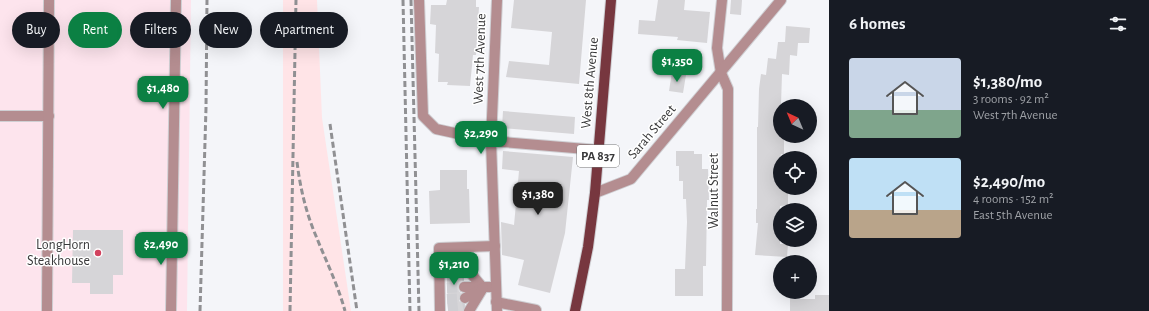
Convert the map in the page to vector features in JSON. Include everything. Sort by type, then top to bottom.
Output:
[{"type":"main road","name":"West 8th Avenue","points":[[575,311],[588,247],[595,193],[611,0]]},
{"type":"street","points":[[47,311],[50,0]]},
{"type":"street","points":[[171,311],[176,0]]},
{"type":"street","points":[[419,0],[423,116],[436,129],[491,141],[598,150]]},
{"type":"street","name":"West 7th Avenue","points":[[497,0],[491,141],[497,306]]},
{"type":"street","name":"Walnut Street","points":[[722,0],[717,48],[721,73],[728,89],[727,311]]},
{"type":"street","name":"Sarah Street","points":[[595,193],[631,179],[781,0]]},
{"type":"street","points":[[0,116],[49,116]]},
{"type":"street","points":[[443,301],[443,266],[439,248],[495,246]]},
{"type":"street","points":[[464,265],[483,288]]},
{"type":"street","points":[[464,276],[483,288]]},
{"type":"street","points":[[466,301],[483,288],[496,287]]},
{"type":"street","points":[[466,301],[483,288]]},
{"type":"street","points":[[497,306],[536,310]]},
{"type":"shaded area","points":[[0,0],[191,0],[191,12],[130,12],[130,48],[190,48],[187,311],[0,311]]},
{"type":"shaded area","points":[[283,0],[317,0],[318,12],[283,12]]},
{"type":"shaded area","points":[[283,48],[319,48],[322,118],[351,311],[283,311]]},
{"type":"building","points":[[447,0],[476,0],[476,7],[479,7],[476,55],[473,55],[470,86],[447,85],[448,82],[438,82],[439,54],[435,53],[436,25],[430,24],[431,5],[446,5]]},
{"type":"building","points":[[514,0],[586,0],[579,84],[506,77],[509,61],[549,65],[552,32],[511,28]]},
{"type":"building","points":[[658,0],[685,0],[684,10],[710,12],[707,43],[677,40],[678,37],[638,34],[639,20],[655,21]]},
{"type":"building","points":[[731,0],[742,0],[741,15],[730,14]]},
{"type":"building","points":[[786,26],[810,28],[809,43],[798,43],[797,56],[790,55],[789,75],[782,74],[781,99],[773,99],[773,143],[784,143],[784,151],[773,151],[773,195],[788,195],[788,203],[773,203],[773,247],[788,247],[787,255],[755,255],[758,223],[756,223],[757,127],[761,74],[766,75],[768,58],[776,59],[778,42],[785,42]]},
{"type":"building","points":[[672,72],[686,75],[683,93],[669,91]]},
{"type":"building","points":[[503,111],[575,117],[574,134],[502,128]]},
{"type":"building","points":[[503,151],[573,157],[565,233],[550,293],[518,285],[524,260],[502,255],[501,222],[514,225],[519,171],[502,169]]},
{"type":"building","points":[[676,151],[694,151],[694,154],[702,154],[702,169],[708,169],[709,200],[707,200],[706,266],[703,266],[703,296],[675,296],[675,269],[685,269],[687,222],[686,199],[683,199],[683,181],[679,181],[679,166],[676,166]]},
{"type":"building","points":[[440,170],[467,170],[470,223],[430,224],[429,191],[440,190]]},
{"type":"building","name":"LongHorn Steakhouse","points":[[73,230],[123,230],[123,275],[113,275],[113,294],[90,294],[90,283],[72,283]]},
{"type":"building","points":[[446,260],[460,260],[458,266],[464,275],[464,280],[460,282],[458,287],[461,293],[459,301],[465,304],[463,311],[448,311]]},
{"type":"building","points":[[817,295],[829,295],[829,311],[790,311],[790,299],[817,299]]},
{"type":"tunnel","points":[[446,265],[464,265]]},
{"type":"tunnel","points":[[447,276],[464,276]]},
{"type":"tunnel","points":[[447,288],[464,287]]},
{"type":"tunnel","points":[[447,299],[465,298]]},
{"type":"tunnel","points":[[448,309],[465,307]]},
{"type":"railway","points":[[200,311],[206,108],[207,0]]},
{"type":"railway","points":[[290,311],[296,0]]},
{"type":"railway","points":[[403,0],[410,311]]},
{"type":"railway","points":[[411,0],[419,311]]},
{"type":"railway","points":[[330,124],[357,311]]},
{"type":"railway","points":[[297,162],[306,209],[345,311]]},
{"type":"place","name":"LongHorn Steakhouse","points":[[98,253]]}]
